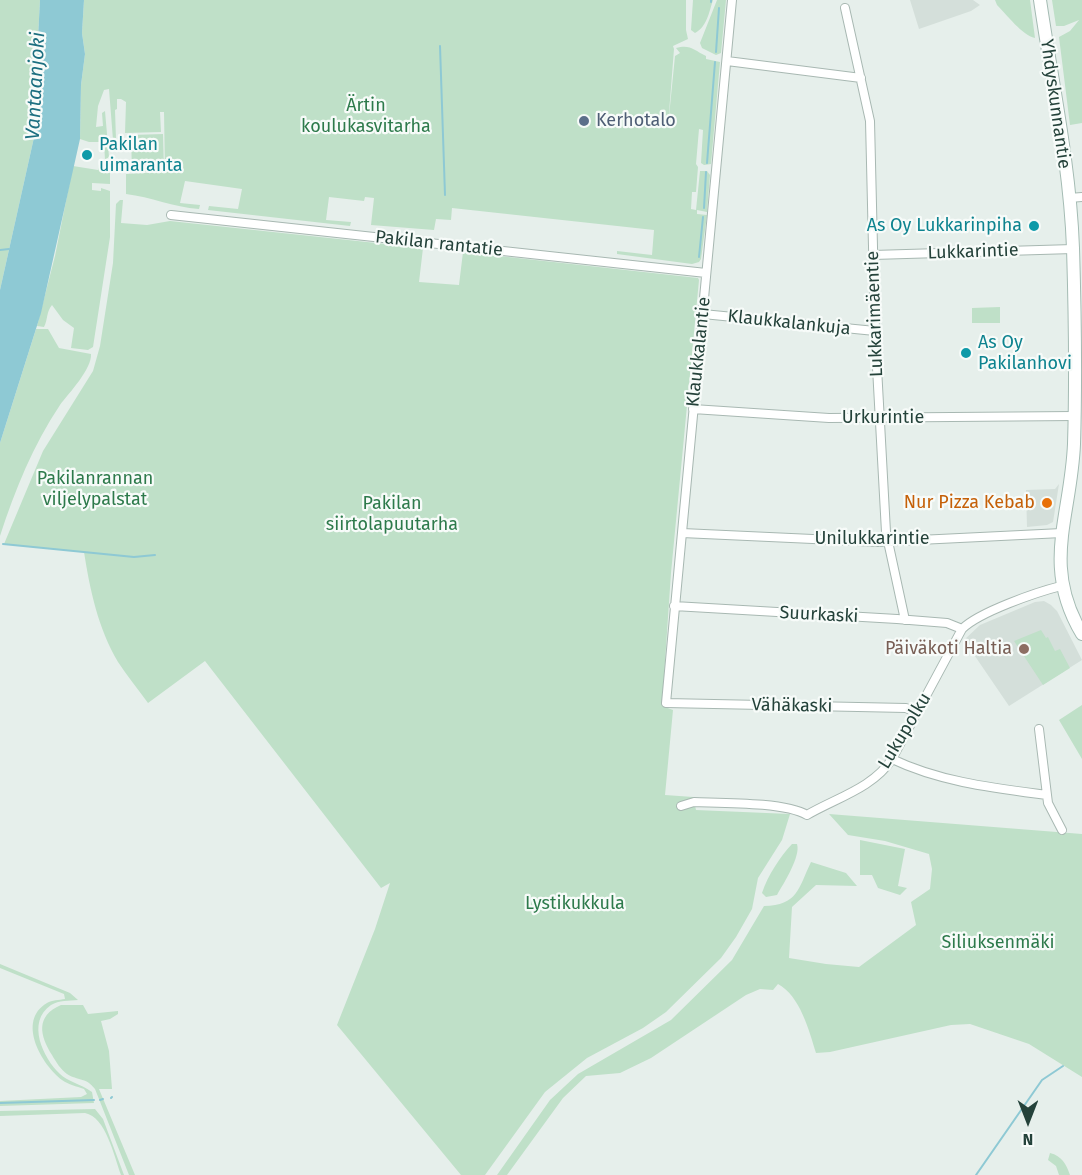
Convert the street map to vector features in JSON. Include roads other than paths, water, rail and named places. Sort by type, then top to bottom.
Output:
[{"type":"main road","name":"Yhdyskunnantie","points":[[1040,0],[1069,198],[1078,338],[1075,416],[1076,470],[1062,533],[1061,586],[1065,601],[1082,634]]},
{"type":"street","name":"Klaukkalantie","points":[[666,703],[732,0]]},
{"type":"street","name":"Lukkarimäentie","points":[[845,8],[870,121],[875,331],[888,541],[905,620]]},
{"type":"street","points":[[727,61],[861,78]]},
{"type":"street","points":[[1069,198],[1082,197]]},
{"type":"street","name":"Pakilan rantatie","points":[[171,215],[706,273]]},
{"type":"street","name":"Lukkarintie","points":[[873,255],[1073,249]]},
{"type":"street","name":"Klaukkalankuja","points":[[703,314],[875,331]]},
{"type":"street","name":"Urkurintie","points":[[693,409],[880,419],[1075,416]]},
{"type":"street","name":"Unilukkarintie","points":[[682,533],[888,541],[1062,533]]},
{"type":"street","points":[[962,629],[969,622],[1010,604],[1061,586]]},
{"type":"street","name":"Suurkaski","points":[[674,606],[947,623],[962,629]]},
{"type":"street","name":"Lukupolku","points":[[681,806],[694,802],[783,807],[807,815],[871,781],[884,771],[892,759],[962,629]]},
{"type":"street","name":"Vähäkaski","points":[[666,703],[906,708],[917,713]]},
{"type":"street","points":[[1039,729],[1048,802],[1062,830]]},
{"type":"street","points":[[892,759],[912,769],[940,777],[1047,795]]},
{"type":"water","name":"Vantaanjoki","points":[[40,0],[84,0],[82,33],[85,54],[81,85],[80,139],[41,313],[0,443],[0,290],[37,124],[35,95]]},
{"type":"waterway","points":[[716,52],[719,8]]},
{"type":"waterway","points":[[440,46],[445,195]]},
{"type":"waterway","points":[[707,163],[715,62]]},
{"type":"waterway","points":[[704,208],[706,172]]},
{"type":"waterway","points":[[699,257],[703,217]]},
{"type":"waterway","points":[[0,250],[9,249]]},
{"type":"waterway","points":[[3,544],[134,557],[155,555]]},
{"type":"waterway","points":[[976,1175],[1042,1080],[1063,1066]]},
{"type":"waterway","points":[[0,1103],[94,1100]]},
{"type":"place","name":"Kerhotalo","points":[[584,121]]},
{"type":"place","name":"Pakilan uimaranta","points":[[87,155]]},
{"type":"place","name":"As Oy Lukkarinpiha","points":[[1034,226]]},
{"type":"place","name":"As Oy Pakilanhovi","points":[[966,353]]},
{"type":"place","name":"Nur Pizza Kebab","points":[[1047,503]]},
{"type":"place","name":"Päiväkoti Haltia","points":[[1024,649]]},
{"type":"park label","name":"Ärtin koulukasvitarha","points":[[366,116]]},
{"type":"park label","name":"Pakilanrannan viljelypalstat","points":[[95,489]]},
{"type":"park label","name":"Pakilan siirtolapuutarha","points":[[392,514]]},
{"type":"park label","name":"Lystikukkula","points":[[575,904]]},
{"type":"park label","name":"Siliuksenmäki","points":[[998,943]]}]
